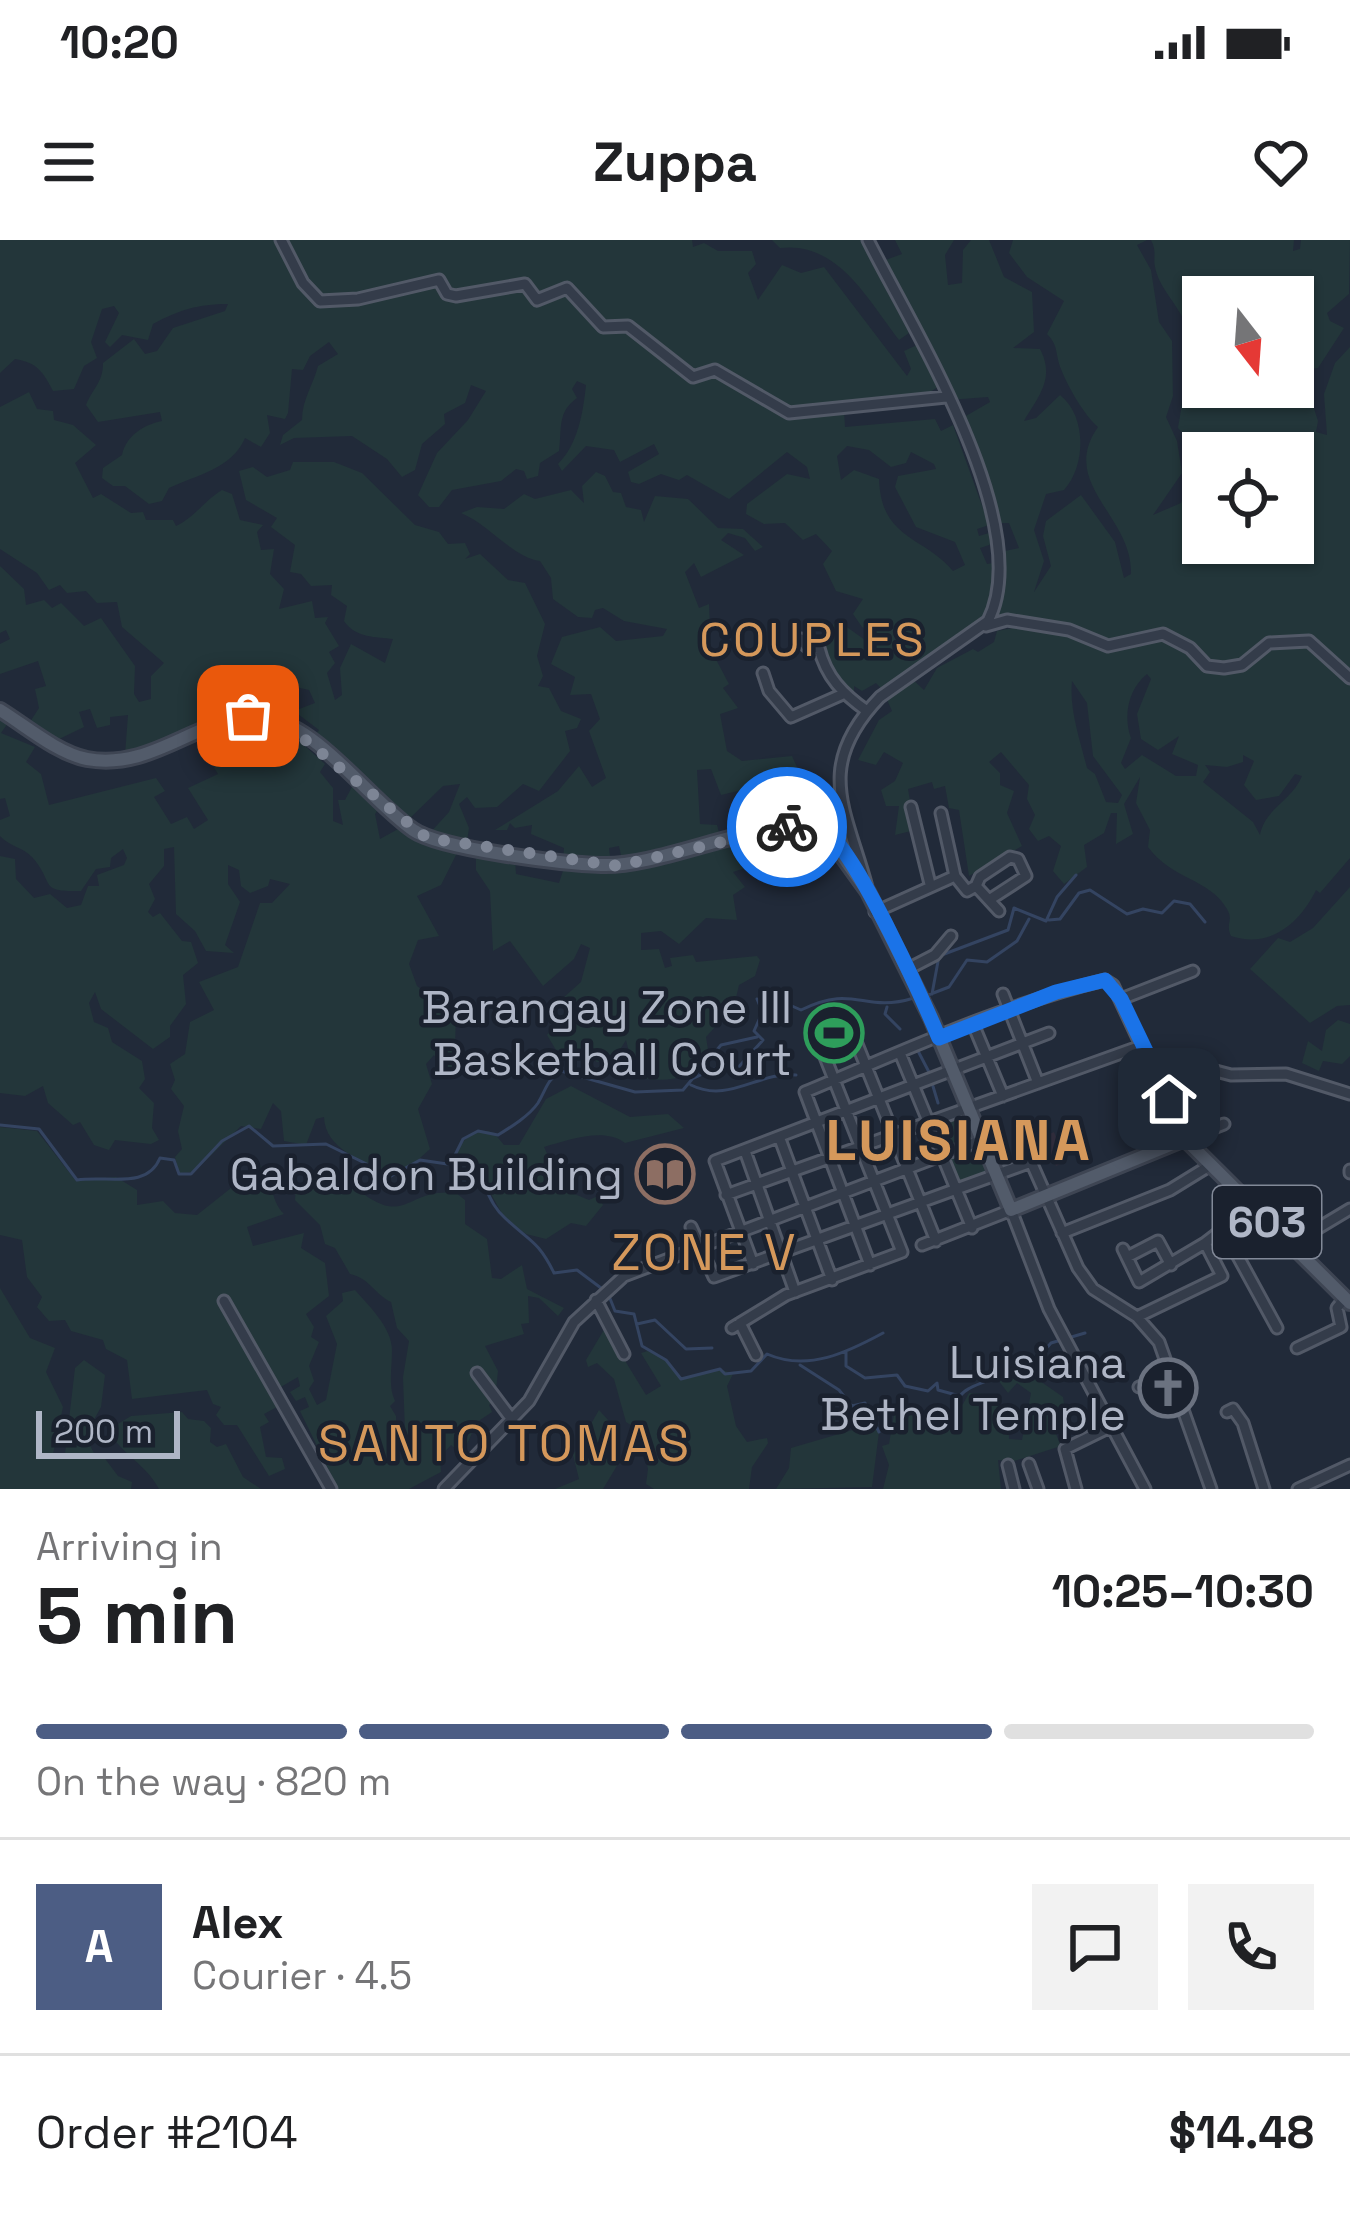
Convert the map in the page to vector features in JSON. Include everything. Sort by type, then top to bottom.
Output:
[{"type":"main road","points":[[0,710],[74,755],[96,760],[164,751],[238,716],[283,722],[427,838],[597,866],[656,860],[803,826],[832,837],[853,857],[875,912],[921,998],[1012,1210]]},
{"type":"main road","name":"603","points":[[1012,1210],[1185,1139],[1348,1300]]},
{"type":"street","points":[[281,240],[303,283],[320,301],[358,299],[424,280],[439,280],[447,294],[456,296],[525,284],[537,300],[568,288],[603,327],[628,326],[692,377],[715,370],[789,413],[946,397]]},
{"type":"street","points":[[868,240],[946,397],[986,496],[1000,556],[996,598],[981,627]]},
{"type":"street","points":[[853,857],[836,783],[867,711],[981,627],[1007,620],[1069,630],[1108,646],[1163,634],[1190,648],[1207,666],[1224,668],[1242,665],[1269,643],[1309,641],[1350,678]]},
{"type":"street","points":[[801,639],[807,647],[819,648],[825,670],[843,694],[867,711]]},
{"type":"street","points":[[763,673],[769,691],[791,717],[843,694]]},
{"type":"street","points":[[911,807],[930,884]]},
{"type":"street","points":[[941,813],[956,876],[968,891],[1010,856],[1018,859],[1026,876],[989,900]]},
{"type":"street","points":[[922,854],[948,845]]},
{"type":"street","points":[[875,912],[956,876]]},
{"type":"street","points":[[976,886],[999,911]]},
{"type":"street","points":[[906,970],[935,955],[951,936]]},
{"type":"street","points":[[1121,999],[1193,971]]},
{"type":"street","points":[[870,1265],[805,1092],[866,1066],[1009,1010],[1105,980],[1121,999],[1160,1076],[1185,1139],[1224,1124]]},
{"type":"street","points":[[1003,994],[1038,1083]]},
{"type":"street","points":[[973,1024],[1003,1096]]},
{"type":"street","points":[[756,1355],[736,1325],[795,1292],[902,1252],[814,1029]]},
{"type":"street","points":[[753,1264],[715,1161],[1048,1033]]},
{"type":"street","points":[[821,1048],[854,1034],[936,1241]]},
{"type":"street","points":[[726,1195],[1141,1046]]},
{"type":"street","points":[[900,1053],[972,1228]]},
{"type":"street","points":[[1160,1076],[1192,1065],[1249,1077],[1286,1074],[1350,1094]]},
{"type":"street","points":[[1021,1138],[1094,1289],[1154,1333],[1211,1489]]},
{"type":"street","points":[[780,1139],[832,1280]]},
{"type":"street","points":[[444,1489],[536,1391],[568,1329],[606,1291],[636,1271],[982,1140]]},
{"type":"street","points":[[745,1151],[795,1292]]},
{"type":"street","points":[[691,1226],[714,1277],[1031,1162]]},
{"type":"street","points":[[1063,1233],[1170,1190],[1209,1166]]},
{"type":"street","points":[[1171,1265],[1158,1240],[1125,1253],[1139,1282],[1171,1265],[1205,1243],[1252,1207]]},
{"type":"street","points":[[1291,1245],[1350,1209]]},
{"type":"street","points":[[922,1245],[1012,1210],[1049,1309],[1145,1489]]},
{"type":"street","points":[[1223,1229],[1277,1328]]},
{"type":"street","points":[[1137,1317],[1222,1276],[1205,1243]]},
{"type":"street","points":[[596,1300],[624,1354]]},
{"type":"street","points":[[1297,1348],[1341,1327],[1337,1308],[1348,1300]]},
{"type":"street","points":[[224,1301],[331,1489]]},
{"type":"street","points":[[477,1373],[512,1421]]},
{"type":"street","points":[[1139,1387],[1171,1376]]},
{"type":"street","points":[[1227,1412],[1233,1409],[1244,1424],[1264,1489]]},
{"type":"street","points":[[1076,1489],[1065,1449],[1112,1426]]},
{"type":"street","points":[[1029,1464],[1038,1489]]},
{"type":"street","points":[[1008,1465],[1014,1489]]},
{"type":"street","points":[[1298,1489],[1350,1466]]},
{"type":"shaded area","points":[[1054,1132],[1066,1162],[1056,1166],[1050,1153],[1032,1161],[1024,1144]]},
{"type":"green space","points":[[0,240],[692,240],[693,247],[704,243],[718,251],[752,251],[756,264],[748,273],[758,300],[782,265],[801,273],[824,267],[907,376],[911,369],[904,351],[917,345],[938,387],[930,392],[934,403],[844,411],[845,427],[935,419],[941,431],[953,425],[989,525],[977,529],[979,536],[989,533],[992,544],[980,548],[987,564],[994,563],[987,618],[884,691],[876,683],[862,691],[854,686],[854,700],[823,654],[827,632],[837,620],[865,640],[879,635],[862,627],[853,614],[863,599],[836,591],[823,564],[832,551],[816,534],[803,540],[785,523],[764,524],[746,514],[747,504],[787,474],[810,479],[807,467],[787,452],[729,499],[687,475],[679,480],[661,474],[639,484],[631,482],[628,472],[659,454],[654,444],[620,462],[614,450],[586,446],[562,471],[558,464],[575,438],[583,406],[586,385],[577,381],[572,389],[577,398],[562,421],[559,451],[540,463],[538,476],[527,479],[524,471],[516,469],[501,481],[452,490],[439,507],[429,507],[418,495],[437,453],[468,420],[486,391],[471,385],[465,403],[444,414],[445,424],[422,444],[415,470],[402,477],[387,459],[352,436],[294,438],[280,445],[283,435],[302,420],[318,366],[338,354],[329,342],[310,356],[303,370],[292,369],[288,413],[285,419],[267,415],[270,433],[261,447],[245,438],[222,464],[169,488],[162,501],[149,504],[125,486],[113,486],[102,478],[103,468],[122,455],[136,432],[162,421],[160,412],[98,422],[86,405],[103,363],[134,339],[145,354],[157,351],[173,328],[225,311],[228,304],[180,312],[153,324],[148,340],[122,335],[110,347],[105,342],[119,313],[114,306],[102,309],[91,342],[97,358],[84,366],[74,389],[53,391],[39,369],[15,359],[0,373]],"holes":[[[847,446],[869,450],[891,467],[906,463],[911,452],[934,464],[936,469],[898,476],[895,487],[916,527],[955,542],[965,565],[953,571],[896,526],[887,514],[879,479],[854,470],[841,480],[837,456]]]},
{"type":"green space","points":[[772,240],[861,240],[909,333],[899,340],[863,291],[835,263],[800,248],[780,248]]},
{"type":"green space","points":[[895,240],[954,240],[945,255],[948,285],[962,283],[963,250],[971,240],[989,240],[1004,277],[1032,292],[1034,332],[1013,348],[1040,349],[1046,370],[1043,388],[1024,421],[1036,418],[1060,395],[1075,415],[1080,441],[1071,480],[1064,490],[1046,494],[1034,530],[1044,561],[1034,592],[1051,566],[1043,536],[1046,521],[1081,495],[1115,542],[1124,578],[1131,574],[1129,553],[1091,483],[1087,466],[1088,447],[1098,427],[1072,392],[1047,334],[1064,301],[1027,277],[1009,253],[1013,240],[1147,240],[1137,245],[1151,270],[1159,322],[1172,341],[1173,396],[1166,417],[1177,441],[1182,473],[1153,515],[1182,500],[1182,564],[1314,564],[1314,432],[1182,432],[1178,428],[1182,402],[1182,408],[1314,408],[1316,432],[1327,435],[1324,394],[1335,363],[1350,347],[1350,858],[1282,930],[1258,939],[1231,936],[1229,913],[1219,899],[1158,858],[1148,847],[1150,830],[1136,803],[1140,777],[1124,804],[1133,834],[1116,844],[1117,813],[1111,813],[1104,833],[1084,845],[1087,867],[1064,884],[1053,871],[1061,846],[1049,836],[1038,841],[1029,829],[1035,815],[1027,799],[1029,785],[1001,752],[989,762],[1000,773],[1000,785],[1014,791],[1007,813],[1022,846],[969,876],[959,810],[949,808],[945,786],[934,789],[932,782],[908,789],[915,830],[895,835],[899,806],[886,806],[881,790],[895,781],[903,763],[884,752],[876,765],[858,760],[879,720],[892,711],[885,695],[910,677],[924,690],[937,668],[973,649],[978,652],[994,642],[997,631],[1013,628],[1012,620],[990,620],[1000,552],[1019,548],[1009,523],[996,523],[959,420],[990,402],[988,397],[948,400],[880,262],[902,254]],"holes":[[[1147,674],[1151,679],[1137,714],[1141,739],[1158,750],[1179,736],[1172,754],[1198,765],[1196,776],[1176,776],[1142,755],[1125,769],[1121,763],[1131,738],[1129,704],[1135,687]],[[1072,681],[1087,703],[1093,756],[1122,795],[1118,803],[1106,802],[1095,774],[1087,768]],[[1243,755],[1254,761],[1244,785],[1256,800],[1279,796],[1295,774],[1302,776],[1267,818],[1260,835],[1253,822],[1203,782],[1210,772],[1205,765],[1227,767],[1243,762]]]},
{"type":"green space","points":[[1151,240],[1294,240],[1293,251],[1300,249],[1301,240],[1350,240],[1349,294],[1327,313],[1330,321],[1344,328],[1314,368],[1314,276],[1182,276],[1182,317],[1157,275]]},
{"type":"green space","points":[[29,392],[37,409],[53,411],[54,420],[73,425],[96,445],[75,463],[93,498],[101,494],[131,513],[143,512],[146,520],[173,520],[176,526],[222,490],[232,494],[240,520],[263,525],[257,532],[261,550],[274,549],[270,574],[284,589],[279,609],[312,601],[315,618],[328,617],[325,623],[339,646],[329,652],[335,663],[327,673],[335,700],[342,695],[340,668],[351,644],[385,663],[393,639],[354,631],[344,621],[347,606],[331,595],[332,585],[311,586],[301,574],[290,572],[295,545],[271,527],[277,518],[246,500],[239,471],[253,467],[267,477],[290,470],[293,462],[334,462],[362,473],[415,525],[439,532],[448,544],[465,543],[470,554],[465,559],[480,554],[508,580],[525,583],[545,624],[537,656],[543,676],[538,686],[549,688],[561,711],[581,719],[577,728],[565,731],[570,751],[539,791],[523,784],[497,807],[475,808],[467,797],[459,804],[469,828],[467,841],[429,834],[449,812],[460,784],[443,786],[407,821],[313,738],[319,730],[294,711],[315,703],[309,690],[231,672],[232,712],[161,746],[125,755],[128,715],[110,717],[110,725],[97,728],[90,709],[79,712],[84,727],[55,741],[28,725],[39,708],[35,689],[46,686],[38,661],[0,674],[0,644],[10,639],[6,630],[0,633],[0,566],[24,589],[26,605],[44,600],[52,608],[61,603],[84,626],[101,618],[135,666],[134,694],[139,702],[151,699],[151,676],[164,663],[122,627],[117,602],[97,603],[86,591],[67,593],[60,585],[49,590],[37,573],[0,549],[0,407]]},
{"type":"green space","points":[[596,472],[605,476],[613,492],[621,493],[626,507],[641,510],[644,522],[655,496],[688,499],[718,528],[743,529],[763,547],[755,551],[745,538],[728,533],[721,540],[744,555],[701,577],[694,563],[685,572],[699,608],[709,604],[710,626],[701,631],[729,684],[723,688],[738,708],[720,714],[727,751],[742,761],[792,756],[807,789],[801,791],[805,804],[763,785],[721,795],[711,769],[697,770],[700,824],[717,825],[722,843],[623,864],[619,846],[609,848],[611,865],[563,860],[564,848],[531,834],[532,825],[515,828],[510,823],[507,830],[495,830],[558,791],[579,766],[592,787],[606,778],[589,731],[600,719],[591,694],[570,695],[575,677],[551,664],[562,637],[600,627],[616,641],[663,636],[667,629],[624,621],[603,608],[595,610],[592,618],[578,617],[553,599],[551,578],[540,561],[520,554],[461,513],[477,507],[504,509],[524,494],[535,499],[571,490],[584,503],[582,486]]},
{"type":"green space","points":[[0,713],[10,720],[1,733],[35,747],[26,762],[41,774],[49,805],[156,778],[165,791],[154,797],[171,824],[187,817],[194,829],[208,820],[188,788],[218,774],[206,755],[237,731],[236,722],[263,722],[263,733],[280,736],[287,730],[325,764],[320,772],[333,788],[333,821],[343,825],[338,800],[345,800],[353,785],[379,808],[375,814],[380,839],[400,828],[421,842],[459,849],[441,885],[417,896],[439,936],[418,940],[409,964],[417,986],[456,1015],[455,1046],[462,1067],[447,1076],[434,1055],[426,1064],[432,1084],[418,1109],[430,1149],[411,1166],[389,1175],[338,1145],[324,1117],[316,1119],[306,1145],[284,1141],[281,1111],[273,1103],[261,1129],[241,1126],[194,1172],[179,1173],[175,1157],[182,1149],[178,1131],[184,1106],[171,1089],[175,1080],[170,1064],[185,1054],[190,1022],[214,1010],[199,982],[238,967],[260,903],[272,903],[290,884],[270,879],[268,886],[250,893],[241,886],[239,870],[228,865],[228,884],[240,902],[225,945],[234,953],[206,951],[195,931],[176,914],[174,847],[164,849],[164,866],[149,884],[155,899],[148,912],[153,917],[160,913],[182,941],[191,942],[198,963],[183,975],[186,1004],[170,1026],[170,1037],[153,1049],[101,1009],[95,992],[89,1003],[94,1022],[108,1028],[112,1042],[142,1061],[145,1079],[139,1088],[154,1103],[152,1128],[159,1140],[151,1144],[115,1140],[109,1150],[94,1145],[80,1122],[73,1125],[48,1103],[43,1086],[25,1096],[0,1093],[0,856],[15,859],[16,879],[34,898],[50,894],[67,908],[81,905],[88,886],[99,886],[97,875],[124,865],[127,858],[123,849],[111,858],[110,867],[96,869],[81,891],[58,890],[29,854],[0,836],[0,820],[10,816],[5,798],[0,799]]},
{"type":"green space","points":[[741,844],[745,868],[733,872],[745,887],[733,895],[737,920],[706,918],[679,944],[661,931],[641,933],[641,950],[659,949],[665,968],[672,966],[670,958],[693,955],[696,962],[757,956],[760,960],[755,976],[739,985],[734,1006],[706,1037],[710,1062],[681,1077],[646,1079],[624,1073],[630,1056],[626,1040],[614,1059],[597,1062],[580,1049],[556,1050],[547,1035],[565,1012],[563,998],[581,982],[590,948],[581,944],[574,959],[543,986],[510,941],[493,951],[490,891],[476,870],[476,854],[515,859],[516,874],[559,883],[564,868],[610,873]]},
{"type":"green space","points":[[1350,887],[1350,1005],[1337,1006],[1310,1023],[1250,969],[1278,938],[1290,942],[1313,928]]},
{"type":"green space","points":[[1338,1020],[1350,1024],[1350,1056],[1342,1064],[1323,1061],[1319,1071],[1302,1063],[1308,1041],[1322,1051],[1326,1030]]},
{"type":"green space","points":[[571,1086],[630,1117],[668,1114],[684,1128],[625,1143],[597,1135],[544,1147],[552,1164],[566,1170],[572,1193],[589,1200],[598,1196],[603,1205],[586,1226],[571,1223],[546,1239],[526,1234],[505,1219],[476,1167],[454,1157],[465,1140],[480,1131],[494,1133],[504,1145],[519,1145],[546,1099]]},
{"type":"green space","points":[[968,1112],[994,1173],[958,1187],[931,1125]]},
{"type":"green space","points":[[0,1127],[37,1131],[76,1181],[116,1177],[137,1190],[137,1205],[163,1201],[175,1213],[197,1215],[260,1165],[284,1214],[247,1227],[253,1246],[304,1233],[301,1248],[325,1263],[329,1296],[306,1314],[314,1327],[311,1337],[319,1342],[309,1366],[314,1381],[309,1389],[317,1405],[326,1400],[337,1344],[326,1316],[343,1301],[342,1293],[355,1290],[391,1341],[395,1401],[390,1406],[396,1416],[398,1461],[406,1458],[403,1377],[409,1341],[397,1328],[391,1302],[350,1274],[335,1248],[325,1244],[320,1225],[295,1200],[296,1187],[350,1183],[369,1198],[395,1207],[425,1196],[456,1193],[465,1200],[465,1224],[487,1239],[492,1278],[501,1279],[522,1265],[527,1289],[564,1308],[558,1316],[539,1298],[528,1296],[529,1323],[521,1324],[524,1334],[485,1346],[498,1371],[495,1400],[489,1405],[492,1412],[477,1422],[462,1455],[451,1445],[440,1457],[441,1472],[409,1489],[338,1489],[300,1411],[309,1407],[305,1397],[296,1401],[290,1392],[300,1386],[298,1377],[279,1388],[288,1401],[264,1414],[269,1422],[260,1427],[266,1457],[282,1458],[285,1469],[269,1476],[237,1425],[224,1425],[216,1415],[221,1407],[213,1404],[207,1390],[132,1399],[127,1360],[106,1349],[103,1340],[71,1331],[65,1320],[49,1321],[37,1307],[42,1297],[27,1277],[22,1240],[0,1235]]},
{"type":"green space","points":[[0,1288],[30,1338],[55,1348],[46,1372],[63,1407],[53,1454],[65,1454],[75,1368],[84,1360],[105,1375],[101,1407],[85,1436],[95,1455],[103,1456],[118,1476],[132,1482],[131,1489],[0,1489]]},
{"type":"green space","points":[[605,1328],[646,1395],[661,1386],[641,1353],[648,1351],[666,1360],[681,1379],[720,1369],[733,1374],[727,1386],[736,1426],[747,1442],[767,1438],[768,1443],[752,1467],[749,1489],[654,1489],[646,1484],[648,1469],[640,1431],[626,1422],[614,1379],[597,1363],[588,1367],[586,1360]]},
{"type":"green space","points":[[1006,1368],[1027,1372],[1063,1397],[1064,1404],[1047,1413],[1061,1446],[1011,1462],[998,1460],[1001,1489],[883,1489],[889,1465],[882,1446],[889,1444],[895,1408],[902,1405],[929,1417],[963,1404],[969,1393],[985,1394],[1008,1411],[1009,1439],[1022,1440],[1031,1393],[1017,1383],[1008,1393],[998,1380]]},
{"type":"green space","points":[[599,1410],[618,1431],[615,1455],[621,1459],[603,1489],[555,1489],[579,1479],[573,1455]]},
{"type":"green space","points":[[182,1412],[188,1419],[204,1421],[211,1428],[210,1442],[217,1447],[226,1444],[243,1477],[261,1489],[159,1489],[108,1430],[131,1416]]},
{"type":"green space","points":[[873,1424],[879,1432],[872,1487],[776,1489],[789,1468],[791,1448]]},
{"type":"waterway","points":[[932,994],[939,956],[1008,930],[1014,908],[1046,921],[1057,897],[1076,875]]},
{"type":"waterway","points":[[1049,920],[1060,919],[1079,893],[1090,890],[1127,914],[1143,909],[1162,913],[1174,901],[1190,904],[1205,922]]},
{"type":"waterway","points":[[923,997],[949,987],[967,960],[987,962],[1017,941],[1029,919]]},
{"type":"waterway","points":[[763,1011],[792,1006],[801,1010],[835,999],[882,1003],[914,998]]},
{"type":"waterway","points":[[757,999],[762,1011]]},
{"type":"waterway","points":[[887,1007],[885,1014],[900,1029]]},
{"type":"waterway","points":[[694,1078],[716,1068],[734,1072],[763,1040],[754,1031],[763,1011]]},
{"type":"waterway","points":[[460,1159],[454,1157],[463,1139],[478,1131],[498,1135],[514,1125],[534,1108],[561,1071],[635,1092],[683,1090],[721,1045],[757,1037]]},
{"type":"waterway","points":[[917,1049],[931,1076]]},
{"type":"waterway","points":[[691,1085],[718,1091],[796,1075]]},
{"type":"waterway","points":[[932,1083],[938,1103]]},
{"type":"waterway","points":[[0,1125],[39,1129],[77,1180],[136,1178],[154,1168],[160,1158],[174,1160],[179,1174],[191,1174],[222,1141],[249,1126],[273,1146],[326,1144],[391,1176],[420,1160],[454,1165],[460,1159],[476,1173],[498,1210],[538,1247],[554,1273],[577,1270],[605,1291]]},
{"type":"waterway","points":[[609,1296],[615,1311],[634,1314],[642,1346],[666,1360],[681,1379],[720,1369],[725,1374],[751,1371],[767,1354],[798,1361],[827,1357],[883,1333]]},
{"type":"waterway","points":[[637,1324],[655,1320],[686,1349],[712,1348]]},
{"type":"waterway","points":[[846,1352],[846,1366],[865,1378],[897,1375],[905,1386],[928,1391],[937,1383],[938,1390],[960,1396],[1006,1368],[1024,1374],[1051,1343],[1085,1333]]},
{"type":"waterway","points":[[800,1365],[839,1390],[852,1406],[865,1403],[879,1432]]},
{"type":"way so far","points":[[248,716],[283,722],[304,736],[427,838],[618,866],[787,827]]},
{"type":"place","name":"Barangay Zone III Basketball Court","points":[[834,1033]]},
{"type":"place","name":"Gabaldon Building","points":[[665,1174]]},
{"type":"place","name":"Luisiana Bethel Temple","points":[[1168,1388]]},
{"type":"district","name":"COUPLES","points":[[813,639]]},
{"type":"district","name":"LUISIANA","points":[[959,1140]]},
{"type":"district","name":"ZONE V","points":[[705,1252]]},
{"type":"district","name":"SANTO TOMAS","points":[[505,1443]]},
{"type":"route","points":[[787,827],[814,827],[839,846],[868,892],[939,1038],[1056,992],[1105,980],[1121,999],[1169,1099]]}]
